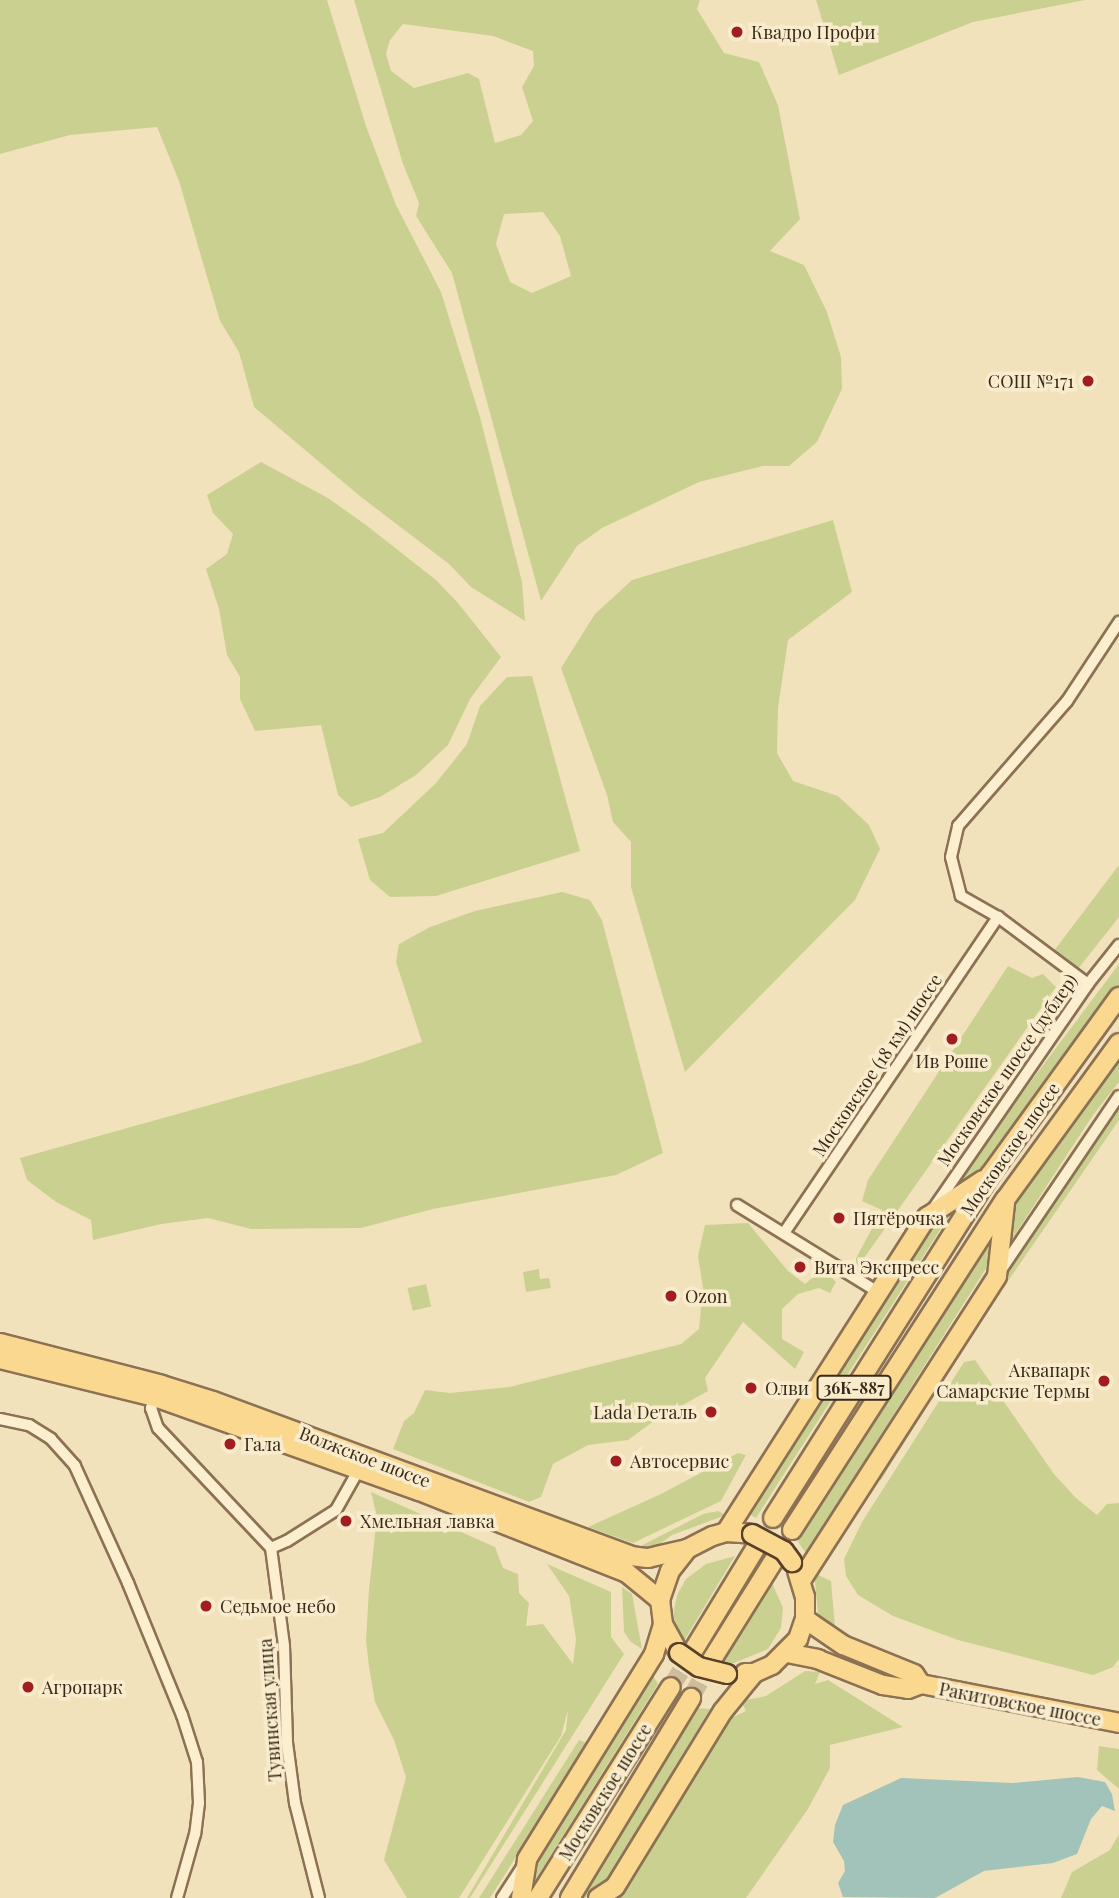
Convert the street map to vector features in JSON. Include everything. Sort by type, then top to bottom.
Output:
[{"type":"main road","name":"Московское шоссе","points":[[773,1518],[990,1175],[1119,997]]},
{"type":"main road","name":"Московское шоссе","points":[[792,1530],[1005,1199],[1119,1043]]},
{"type":"main road","points":[[711,1661],[783,1561],[784,1551],[726,1532],[927,1217],[990,1175]]},
{"type":"main road","points":[[663,1624],[699,1667],[727,1674],[754,1673],[772,1665],[787,1653],[797,1639],[805,1619],[802,1579],[997,1276],[1005,1199]]},
{"type":"main road","name":"Волжское шоссе","points":[[0,1343],[213,1401],[631,1556],[648,1558],[687,1549],[726,1532]]},
{"type":"main road","name":"Волжское шоссе","points":[[0,1359],[155,1397],[358,1471],[627,1573],[660,1600]]},
{"type":"main road","points":[[686,1652],[754,1541]]},
{"type":"main road","points":[[521,1898],[527,1859],[653,1654],[663,1624],[660,1600],[670,1571],[687,1549]]},
{"type":"main road","points":[[783,1561],[802,1579]]},
{"type":"main road","name":"Ракитовское шоссе","points":[[805,1619],[843,1645],[914,1674],[921,1684]]},
{"type":"main road","name":"Ракитовское шоссе","points":[[787,1653],[817,1659],[883,1685],[908,1689],[921,1684],[1119,1723]]},
{"type":"main road","points":[[598,1898],[615,1887],[723,1711],[754,1673]]},
{"type":"main road","name":"Московское шоссе","points":[[538,1898],[671,1687]]},
{"type":"main road","name":"Московское шоссе","points":[[570,1898],[691,1699]]},
{"type":"street","points":[[1088,984],[998,917],[961,897],[951,857],[958,826],[1067,701],[1119,622]]},
{"type":"street","name":"Московское (18 км) шоссе","points":[[784,1233],[998,917]]},
{"type":"street","name":"Московское шоссе (дублер)","points":[[927,1217],[1088,984],[1119,945]]},
{"type":"street","points":[[997,1276],[1119,1096]]},
{"type":"street","points":[[737,1205],[878,1292]]},
{"type":"street","points":[[0,1350],[21,1348]]},
{"type":"street","points":[[155,1397],[151,1408],[158,1428],[271,1548],[336,1510],[358,1471]]},
{"type":"street","points":[[0,1419],[29,1425],[51,1438],[75,1466],[128,1583],[185,1723],[197,1762],[199,1803],[195,1834],[177,1898]]},
{"type":"street","name":"Тувинская улица","points":[[271,1548],[284,1646],[287,1743],[295,1803],[318,1898]]},
{"type":"street","points":[[502,1898],[527,1859]]},
{"type":"green space","points":[[0,0],[327,0],[366,126],[396,205],[441,292],[480,417],[522,582],[525,621],[471,587],[449,564],[361,497],[254,407],[239,352],[220,321],[179,181],[157,127],[70,135],[0,154]]},
{"type":"green space","points":[[354,0],[700,0],[697,9],[724,53],[759,62],[778,105],[800,219],[770,251],[804,265],[827,312],[841,357],[842,389],[817,442],[789,466],[763,466],[699,482],[602,528],[577,546],[541,601],[452,273],[416,216],[419,203],[403,164]],"holes":[[[403,24],[493,36],[533,51],[534,66],[522,87],[533,121],[521,135],[495,143],[479,79],[468,73],[414,88],[391,71],[386,54],[390,40]],[[543,212],[560,236],[571,276],[532,293],[510,282],[496,244],[504,214]]]},
{"type":"green space","points":[[816,0],[1085,0],[973,22],[839,75]]},
{"type":"green space","points":[[261,462],[328,498],[436,580],[501,657],[470,699],[448,745],[416,775],[380,797],[351,807],[338,795],[321,725],[255,731],[240,699],[240,677],[227,655],[219,609],[206,569],[227,554],[233,534],[213,513],[207,495]]},
{"type":"green space","points":[[833,520],[852,592],[788,640],[778,708],[777,753],[793,781],[838,796],[869,825],[880,849],[855,900],[685,1072],[631,887],[631,842],[613,822],[607,795],[561,668],[595,614],[632,580]]},
{"type":"green space","points":[[532,676],[580,851],[436,896],[390,897],[370,880],[358,839],[383,833],[436,783],[467,744],[480,706],[507,677]]},
{"type":"green space","points":[[1119,865],[1119,917],[1074,974],[1050,956]]},
{"type":"green space","points":[[562,892],[590,900],[602,920],[663,1153],[616,1175],[433,1209],[361,1228],[251,1229],[208,1218],[161,1224],[93,1240],[91,1220],[56,1202],[27,1180],[20,1158],[360,1063],[422,1042],[396,962],[399,944],[430,927],[475,911]]},
{"type":"green space","points":[[1119,964],[1119,988],[977,1177],[938,1205]]},
{"type":"green space","points":[[1008,966],[1032,978],[1043,974],[1056,987],[852,1275],[848,1273],[882,1210],[862,1201],[868,1180]]},
{"type":"green space","points":[[1119,1059],[1119,1082],[1093,1115],[1003,1253],[1012,1207]]},
{"type":"green space","points":[[1119,1109],[1119,1120],[997,1297],[991,1304],[986,1303]]},
{"type":"green space","points":[[956,1205],[756,1518],[747,1513],[932,1222]]},
{"type":"green space","points":[[748,1223],[788,1271],[805,1284],[823,1269],[836,1282],[830,1293],[819,1288],[798,1294],[782,1309],[782,1339],[804,1352],[795,1369],[743,1322],[705,1378],[708,1391],[654,1421],[628,1440],[588,1445],[553,1464],[541,1497],[529,1502],[393,1449],[404,1421],[414,1413],[425,1390],[450,1393],[509,1387],[681,1344],[699,1329],[703,1288],[698,1256],[705,1225]]},
{"type":"green space","points":[[999,1226],[997,1251],[806,1553],[798,1542]]},
{"type":"green space","points":[[539,1269],[540,1279],[549,1278],[551,1288],[526,1292],[523,1272]]},
{"type":"green space","points":[[426,1284],[431,1306],[413,1311],[407,1288]]},
{"type":"green space","points":[[978,1316],[983,1316],[881,1480],[874,1476]]},
{"type":"green space","points":[[975,1360],[1054,1474],[1076,1498],[1097,1515],[1107,1504],[1119,1503],[1119,1659],[1113,1667],[1093,1675],[958,1640],[893,1616],[858,1595],[846,1576],[844,1559],[862,1522],[964,1362]]},
{"type":"green space","points":[[738,1453],[746,1455],[721,1501],[633,1543],[588,1527],[661,1494]]},
{"type":"green space","points":[[371,1492],[495,1547],[503,1568],[518,1574],[519,1593],[529,1603],[526,1626],[543,1624],[573,1664],[576,1639],[569,1596],[547,1564],[611,1592],[611,1637],[624,1654],[470,1898],[467,1898],[566,1730],[568,1710],[561,1736],[459,1898],[407,1898],[384,1860],[406,1777],[394,1740],[375,1702],[369,1667],[366,1640],[377,1517]]},
{"type":"green space","points":[[718,1511],[726,1515],[672,1535],[640,1558],[633,1550],[703,1514]]},
{"type":"green space","points":[[735,1556],[684,1641],[673,1616],[677,1595],[686,1579],[706,1564]]},
{"type":"green space","points":[[814,1573],[831,1581],[836,1637],[820,1632]]},
{"type":"green space","points":[[772,1583],[783,1608],[781,1628],[768,1649],[734,1663],[719,1664]]},
{"type":"green space","points":[[622,1587],[632,1594],[642,1649],[631,1642],[624,1632]]},
{"type":"green space","points":[[805,1671],[820,1672],[815,1684],[828,1680],[903,1727],[830,1745],[830,1768],[808,1809],[746,1898],[598,1898],[714,1726],[746,1711],[741,1701],[766,1696]]},
{"type":"green space","points":[[652,1674],[658,1684],[524,1898],[525,1870]]},
{"type":"green space","points":[[697,1708],[710,1709],[604,1885],[585,1898],[579,1898]]},
{"type":"green space","points":[[579,1740],[587,1743],[583,1751],[490,1898],[479,1898]]},
{"type":"green space","points":[[1099,1746],[1119,1749],[1119,1789],[1097,1770]]},
{"type":"green space","points":[[1119,1834],[1119,1898],[1061,1898],[1072,1872],[1110,1850]]},
{"type":"water","points":[[1078,1777],[1105,1782],[1112,1794],[1115,1811],[1102,1806],[1091,1819],[1077,1854],[1053,1863],[984,1871],[935,1898],[843,1897],[838,1883],[845,1871],[844,1861],[833,1842],[835,1825],[843,1805],[901,1778],[1012,1783]]},
{"type":"tunnel","points":[[671,1687],[693,1651]]},
{"type":"tunnel","points":[[691,1698],[711,1661]]},
{"type":"place","name":"Квадро Профи","points":[[737,32]]},
{"type":"place","name":"СОШ №171","points":[[1088,381]]},
{"type":"place","name":"Ив Роше","points":[[952,1039]]},
{"type":"place","name":"Пятёрочка","points":[[839,1218]]},
{"type":"place","name":"Вита Экспресс","points":[[800,1267]]},
{"type":"place","name":"Ozon","points":[[671,1296]]},
{"type":"place","name":"Аквапарк Самарские Термы","points":[[1104,1381]]},
{"type":"place","name":"Олви","points":[[751,1388]]},
{"type":"place","name":"Lada Dеталь","points":[[711,1412]]},
{"type":"place","name":"Гала","points":[[230,1444]]},
{"type":"place","name":"Автосервис","points":[[616,1461]]},
{"type":"place","name":"Хмельная лавка","points":[[346,1521]]},
{"type":"place","name":"Седьмое небо","points":[[206,1606]]},
{"type":"place","name":"Агропарк","points":[[28,1687]]}]
